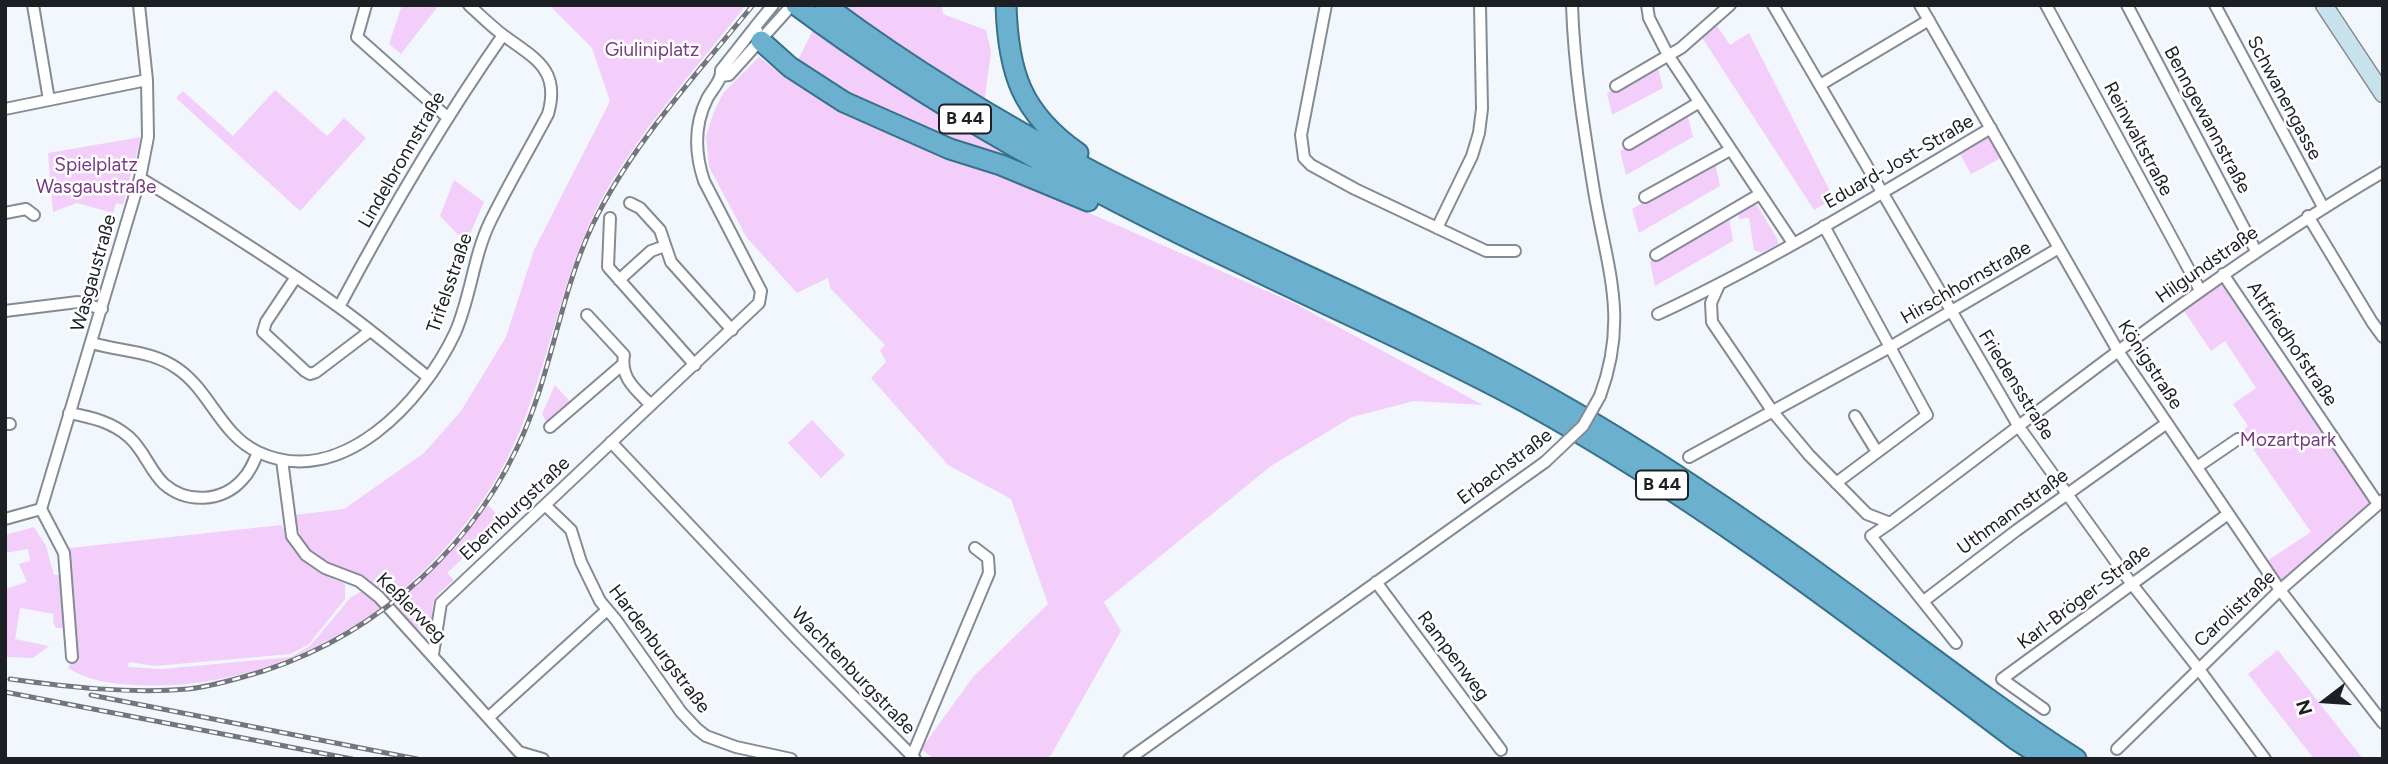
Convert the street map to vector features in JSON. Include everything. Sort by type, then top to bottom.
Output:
[{"type":"highway","points":[[758,34],[790,67],[824,90],[858,108],[950,149],[1012,169],[1111,211],[1127,198],[1062,141],[1033,110],[1021,89],[1010,57],[1006,5]]},
{"type":"highway","name":"B 44","points":[[806,8],[952,111],[1045,165],[1127,198],[1480,361],[1588,420],[1709,496],[2021,724],[2076,759]]},
{"type":"highway","name":"B 44","points":[[1127,198],[1566,426],[1734,532],[2046,759]]},
{"type":"main road","points":[[2324,5],[2382,92]]},
{"type":"street","points":[[33,5],[49,100]]},
{"type":"street","name":"Wasgaustraße","points":[[41,509],[140,178],[148,137],[147,80],[139,5]]},
{"type":"street","points":[[366,5],[357,37],[447,117]]},
{"type":"street","name":"Trifelsstraße","points":[[92,343],[141,352],[171,364],[202,391],[230,431],[258,452],[282,460],[320,460],[346,452],[375,433],[413,396],[454,335],[475,262],[490,222],[548,114],[551,103],[550,79],[537,58],[503,35],[469,5]]},
{"type":"street","name":"Ebernburgstraße","points":[[433,654],[441,603],[760,303],[761,291],[704,181],[698,162],[697,133],[700,115],[722,76],[729,75],[758,34],[773,5]]},
{"type":"street","points":[[1326,5],[1301,135],[1304,158],[1311,165],[1355,189],[1486,251],[1515,251]]},
{"type":"street","points":[[1437,228],[1472,156],[1479,133],[1482,109],[1480,5]]},
{"type":"street","name":"Erbachstraße","points":[[1129,759],[1545,463],[1583,426],[1600,396],[1615,333],[1614,299],[1586,143],[1572,5]]},
{"type":"street","points":[[1647,5],[1649,18],[1668,55],[1793,243]]},
{"type":"street","points":[[1616,86],[1681,48],[1730,5]]},
{"type":"street","name":"Friedensstraße","points":[[1773,5],[2019,427],[2131,583],[2265,759]]},
{"type":"street","name":"Königstraße","points":[[1920,5],[2118,351],[2280,590],[2383,723]]},
{"type":"street","name":"Reinwaltstraße","points":[[2046,5],[2200,290]]},
{"type":"street","name":"Benngewannstraße","points":[[2127,5],[2256,251]]},
{"type":"street","name":"Schwanengasse","points":[[2215,5],[2323,207]]},
{"type":"street","name":"Ebernburgstraße","points":[[758,34],[806,8]]},
{"type":"street","points":[[1820,85],[1929,20]]},
{"type":"street","name":"Lindelbronnstraße","points":[[339,307],[447,117],[503,35]]},
{"type":"street","points":[[5,109],[147,80]]},
{"type":"street","points":[[1629,144],[1698,103]]},
{"type":"street","name":"Eduard-Jost-Straße","points":[[1658,314],[1719,285],[1883,193],[1991,128]]},
{"type":"street","points":[[1645,197],[1730,150]]},
{"type":"street","name":"Hilgundstraße","points":[[1890,523],[2200,290],[2308,216],[2383,172]]},
{"type":"street","points":[[140,178],[203,215],[296,277],[428,377]]},
{"type":"street","points":[[1656,255],[1760,194]]},
{"type":"street","points":[[630,203],[640,208],[660,230],[671,262],[732,330]]},
{"type":"street","points":[[5,213],[26,209],[34,215]]},
{"type":"street","points":[[2308,216],[2383,337]]},
{"type":"street","points":[[610,218],[608,267],[695,365]]},
{"type":"street","name":"Eduard-Jost-Straße","points":[[1824,226],[1890,347]]},
{"type":"street","points":[[619,280],[651,251],[665,246]]},
{"type":"street","name":"Hirschhornstraße","points":[[1689,457],[1890,347],[2059,248]]},
{"type":"street","name":"Altfriedhofstraße","points":[[2223,274],[2380,502]]},
{"type":"street","points":[[296,277],[266,321],[263,332],[305,372],[316,372],[370,331]]},
{"type":"street","points":[[1719,285],[1710,303],[1712,321],[1773,412],[1867,514],[1890,523]]},
{"type":"street","points":[[5,311],[78,302],[102,309]]},
{"type":"street","points":[[587,315],[624,355],[622,365],[625,377],[651,405]]},
{"type":"street","name":"Hirschhornstraße","points":[[1877,452],[1927,415],[1890,347]]},
{"type":"street","name":"Ebernburgstraße","points":[[550,427],[622,365]]},
{"type":"street","points":[[69,413],[100,420],[122,431],[139,448],[165,485],[195,498],[215,496],[232,489],[243,480],[258,452]]},
{"type":"street","points":[[1836,483],[1877,452],[1856,416]]},
{"type":"street","name":"Uthmannstraße","points":[[1925,600],[2167,423]]},
{"type":"street","points":[[2197,467],[2238,439]]},
{"type":"street","name":"Wachtenburgstraße","points":[[611,442],[796,638],[914,758],[989,573],[988,558],[975,548]]},
{"type":"street","name":"Keßlerweg","points":[[282,460],[292,536],[306,555],[325,568],[359,581],[379,597],[519,752],[543,759]]},
{"type":"street","name":"Carolistraße","points":[[2117,749],[2280,590],[2380,502]]},
{"type":"street","name":"Hardenburgstraße","points":[[545,505],[572,530],[593,589],[681,712],[706,736],[736,747],[791,759]]},
{"type":"street","points":[[5,519],[41,509],[64,553],[72,657]]},
{"type":"street","name":"Karl-Bröger-Straße","points":[[2044,709],[2002,679],[2228,514]]},
{"type":"street","points":[[1890,523],[1871,536],[1925,600],[1956,643]]},
{"type":"street","name":"Rampenweg","points":[[1376,582],[1502,750]]},
{"type":"street","points":[[489,717],[607,610]]},
{"type":"green space","points":[[402,5],[439,5],[401,54],[389,44]]},
{"type":"green space","name":"Giuliniplatz","points":[[549,5],[746,5],[638,141],[602,199],[587,229],[572,270],[521,427],[494,483],[459,533],[416,579],[391,601],[364,578],[325,561],[310,550],[299,531],[295,515],[344,509],[424,453],[461,411],[506,337],[534,250],[610,101],[592,48]]},
{"type":"green space","points":[[844,5],[942,5],[943,14],[986,30],[991,51],[985,98],[917,62],[842,9]]},
{"type":"green space","points":[[1715,23],[1730,45],[1749,33],[1834,199],[1814,210],[1701,36]]},
{"type":"green space","points":[[813,30],[1047,173],[971,150],[820,81],[796,64]]},
{"type":"green space","points":[[759,57],[789,80],[954,158],[1012,179],[1294,303],[1483,405],[1414,401],[1352,417],[1271,466],[1104,602],[1121,631],[1051,755],[1045,759],[934,759],[921,749],[973,677],[1048,604],[1011,499],[948,465],[871,378],[886,362],[880,350],[885,345],[830,288],[828,278],[797,293],[747,238],[709,167],[706,137],[713,114],[723,93]]},
{"type":"green space","points":[[1657,64],[1663,88],[1612,115],[1607,93]]},
{"type":"green space","points":[[275,90],[327,136],[344,118],[366,138],[300,211],[176,98],[183,91],[233,136]]},
{"type":"green space","points":[[1687,113],[1693,137],[1626,175],[1620,151]]},
{"type":"green space","points":[[1988,136],[2001,158],[1971,174],[1959,152]]},
{"type":"green space","name":"Spielplatz Wasgaustraße","points":[[141,137],[123,205],[116,203],[113,213],[77,203],[53,212],[48,153]]},
{"type":"green space","points":[[1715,162],[1720,186],[1639,233],[1632,209]]},
{"type":"green space","points":[[454,180],[484,202],[466,243],[440,216]]},
{"type":"green space","points":[[1753,204],[1757,205],[1778,240],[1778,244],[1761,253],[1754,250],[1749,218],[1739,219],[1738,212]]},
{"type":"green space","points":[[1729,217],[1733,241],[1655,286],[1650,262]]},
{"type":"green space","name":"Mozartpark","points":[[2224,282],[2371,503],[2280,581],[2267,561],[2311,532],[2241,432],[2248,426],[2233,404],[2256,388],[2225,341],[2211,351],[2184,311]]},
{"type":"green space","points":[[555,385],[572,404],[548,425],[542,414]]},
{"type":"green space","points":[[812,420],[845,455],[821,478],[788,443]]},
{"type":"green space","points":[[488,505],[503,521],[447,573],[454,580],[435,598],[430,625],[422,630],[410,625],[395,605],[458,544]]},
{"type":"green space","points":[[281,525],[294,545],[315,567],[345,584],[345,599],[309,644],[291,654],[155,666],[129,662],[128,667],[162,669],[291,657],[310,646],[351,597],[360,592],[366,593],[381,608],[325,642],[295,656],[233,676],[201,682],[135,685],[100,681],[68,668],[77,650],[70,548]]},
{"type":"green space","points":[[34,527],[46,546],[54,575],[59,575],[63,628],[56,628],[53,622],[54,614],[20,608],[15,639],[49,646],[33,658],[5,657],[5,589],[27,582],[19,564],[30,561],[28,549],[5,553],[5,535]]},
{"type":"green space","points":[[2278,650],[2363,759],[2314,759],[2248,674]]},
{"type":"railway","points":[[10,679],[121,690],[209,686],[287,663],[329,643],[368,620],[405,592],[469,527],[495,489],[517,448],[538,394],[581,253],[592,226],[625,167],[666,111],[753,5]]},
{"type":"railway","points":[[5,692],[352,759]]},
{"type":"railway","points":[[91,695],[417,759]]}]
